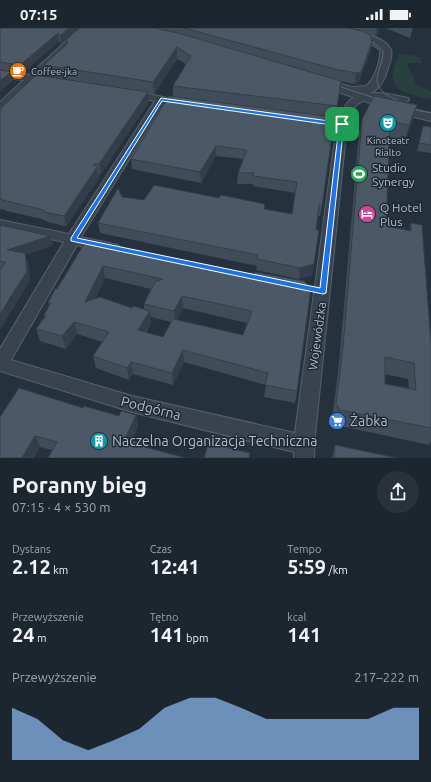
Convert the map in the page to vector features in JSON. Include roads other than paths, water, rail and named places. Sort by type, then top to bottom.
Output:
[{"type":"street","points":[[0,106],[86,28]]},
{"type":"street","points":[[324,28],[369,39],[383,46],[386,52],[380,77],[377,83],[370,89],[363,92],[351,91]]},
{"type":"street","points":[[137,30],[169,33]]},
{"type":"street","points":[[0,74],[57,82]]},
{"type":"street","points":[[380,77],[381,83],[387,91],[404,100]]},
{"type":"street","points":[[305,78],[351,91],[409,112],[431,117]]},
{"type":"street","points":[[120,92],[192,105]]},
{"type":"street","points":[[366,97],[404,100],[431,106]]},
{"type":"street","name":"Wojewódzka","points":[[305,451],[315,350],[318,290],[338,124],[352,104],[366,97]]},
{"type":"street","points":[[0,364],[73,239],[161,100]]},
{"type":"street","points":[[0,224],[128,251]]},
{"type":"street","name":"Podgórna","points":[[0,364],[132,404],[305,451]]},
{"type":"tram line","points":[[361,38],[374,43],[383,51],[377,79],[380,89],[389,96],[410,105]]},
{"type":"tram line","points":[[329,83],[384,101]]},
{"type":"tram line","points":[[405,108],[431,113]]},
{"type":"place","name":"Coffee-jka","points":[[18,71]]},
{"type":"place","name":"Kinoteatr Rialto","points":[[388,123]]},
{"type":"place","name":"Studio Synergy","points":[[359,174]]},
{"type":"place","name":"Q Hotel Plus","points":[[367,214]]},
{"type":"place","name":"Żabka","points":[[337,421]]},
{"type":"place","name":"Naczelna Organizacja Techniczna","points":[[99,441]]}]
